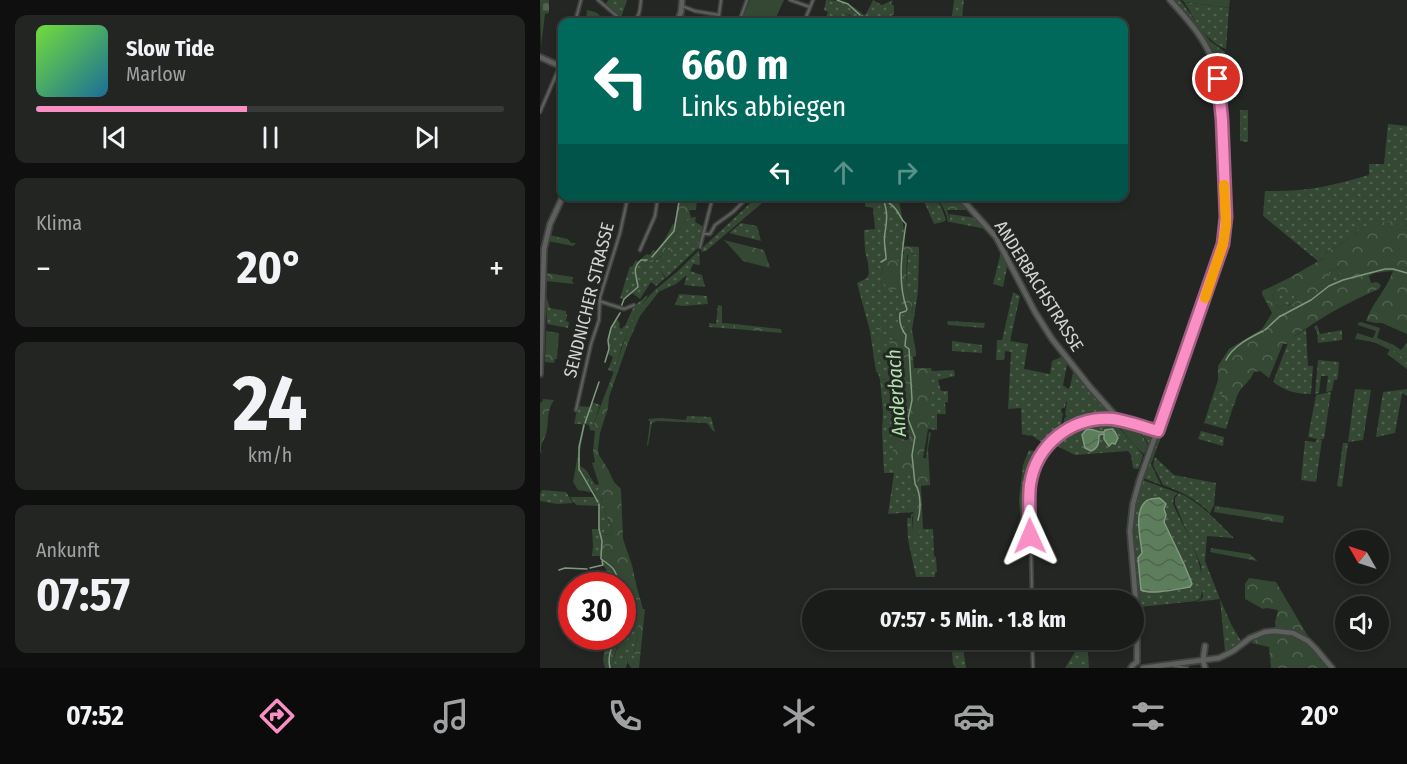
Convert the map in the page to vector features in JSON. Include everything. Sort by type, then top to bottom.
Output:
[{"type":"main road","points":[[1137,662],[1137,615],[1131,548],[1131,518],[1136,490],[1219,256],[1226,225],[1222,120],[1214,62],[1202,38],[1170,0]]},
{"type":"main road","points":[[680,16],[682,3]]},
{"type":"main road","points":[[540,57],[558,64]]},
{"type":"main road","points":[[540,374],[544,249],[550,224],[561,201]]},
{"type":"main road","name":"ANDERBACHSTRASSE","points":[[964,201],[996,237],[1044,327],[1114,414],[1114,420]]},
{"type":"main road","points":[[1114,420],[1158,431]]},
{"type":"main road","points":[[1137,662],[1143,668],[1205,660],[1226,655],[1258,634],[1280,631],[1293,633],[1308,641],[1332,668]]},
{"type":"main road","points":[[1205,660],[1206,668]]},
{"type":"main road","points":[[1131,668],[1137,662]]},
{"type":"street","points":[[576,18],[581,0]]},
{"type":"street","points":[[598,0],[619,18]]},
{"type":"street","points":[[637,18],[641,0]]},
{"type":"street","points":[[718,18],[721,0]]},
{"type":"street","points":[[740,18],[747,0]]},
{"type":"street","points":[[791,0],[810,7]]},
{"type":"street","points":[[806,18],[813,0]]},
{"type":"street","points":[[682,3],[695,11],[719,15]]},
{"type":"street","points":[[680,16],[684,18]]},
{"type":"street","points":[[540,112],[558,74]]},
{"type":"street","name":"SENDNICHER STRASSE","points":[[576,410],[591,344],[600,318],[599,301],[620,233],[627,201]]},
{"type":"street","points":[[640,250],[655,216],[657,201]]},
{"type":"street","points":[[700,247],[712,201]]},
{"type":"street","points":[[704,234],[710,234],[715,225],[743,201]]},
{"type":"street","points":[[599,301],[624,309],[634,305]]},
{"type":"street","points":[[1032,590],[1030,489],[1038,459],[1048,444],[1068,429],[1092,420],[1114,420]]},
{"type":"street","points":[[1032,650],[1033,668]]},
{"type":"street","points":[[1168,664],[1187,668]]},
{"type":"green space","points":[[540,0],[549,0],[549,13],[545,14],[541,46]]},
{"type":"green space","points":[[608,0],[627,0],[621,18],[606,4]]},
{"type":"green space","points":[[750,0],[784,0],[776,18],[742,18]]},
{"type":"green space","points":[[826,0],[837,1],[846,3],[864,15],[873,0],[882,5],[893,0],[891,4],[894,6],[894,15],[890,18],[856,18],[843,12],[853,18],[826,18],[828,12],[824,10]]},
{"type":"green space","points":[[954,0],[964,0],[962,17],[952,16]]},
{"type":"green space","points":[[1172,0],[1180,0],[1210,41],[1208,45],[1191,20]]},
{"type":"green space","points":[[1182,0],[1230,0],[1229,8]]},
{"type":"green space","points":[[1184,2],[1229,8],[1226,49],[1207,36]]},
{"type":"green space","points":[[587,10],[600,15],[600,18],[586,18]]},
{"type":"green space","points":[[1210,41],[1225,52],[1224,87],[1229,95],[1223,92],[1216,62],[1208,45]]},
{"type":"green space","points":[[1240,110],[1248,110],[1248,142],[1240,141]]},
{"type":"green space","points":[[1388,124],[1407,126],[1407,226],[1398,224],[1363,227],[1322,255],[1324,258],[1318,261],[1263,216],[1265,191],[1330,185],[1369,175],[1369,164],[1384,164]]},
{"type":"green space","points":[[679,201],[682,201],[688,206],[691,218],[688,218],[665,248],[670,251],[679,240],[683,238],[684,242],[668,260],[663,255],[651,263],[643,257],[650,255],[653,250],[656,251],[673,224],[675,225]]},
{"type":"green space","points":[[682,201],[697,201],[696,210],[689,210]]},
{"type":"green space","points":[[753,201],[764,201],[706,251],[702,252],[701,249]]},
{"type":"green space","points":[[866,201],[899,201],[903,221],[904,246],[900,261],[897,261],[888,251],[881,260],[883,272],[881,274],[884,280],[899,289],[908,309],[896,313],[901,331],[896,339],[890,340],[893,368],[897,378],[880,380],[876,372],[870,331],[857,283],[867,278],[869,273],[864,230],[875,229],[873,208],[865,206]]},
{"type":"green space","points":[[924,201],[937,201],[941,206],[946,220],[934,224]]},
{"type":"green space","points":[[939,201],[962,201],[971,210],[947,210],[950,222],[948,222]]},
{"type":"green space","points":[[949,214],[977,218],[994,236],[1008,263],[1003,287],[993,284],[1001,252],[986,229],[950,222]]},
{"type":"green space","points":[[696,217],[695,222],[704,227],[698,248],[666,278],[659,268],[665,278],[656,286],[651,282],[640,299],[632,293],[624,300],[620,298],[630,266],[632,267],[636,260],[639,262],[643,257],[651,263],[670,251],[665,248],[688,218]]},
{"type":"green space","points":[[1389,221],[1407,226],[1407,334],[1382,323],[1366,321],[1393,271],[1375,273],[1369,276],[1371,283],[1377,282],[1381,285],[1379,289],[1335,310],[1298,334],[1287,344],[1283,344],[1269,378],[1260,371],[1254,372],[1240,390],[1235,405],[1221,400],[1224,387],[1227,386],[1225,382],[1220,390],[1215,389],[1218,380],[1218,366],[1229,349],[1262,329],[1272,313],[1262,291],[1324,258],[1322,255],[1363,227]],"holes":[[[1338,267],[1344,282],[1334,286],[1328,271]],[[1281,290],[1285,298],[1293,294],[1297,301],[1278,308],[1272,295]]]},
{"type":"green space","points":[[741,223],[757,226],[761,241],[729,233]]},
{"type":"green space","points":[[549,235],[576,243],[573,246],[548,241]]},
{"type":"green space","points":[[724,240],[764,250],[770,268],[743,261]]},
{"type":"green space","points":[[903,246],[919,247],[919,255],[907,255],[906,288],[912,302],[913,312],[900,316],[904,331],[912,330],[916,352],[916,356],[913,357],[914,368],[931,368],[932,371],[932,393],[928,399],[928,411],[932,410],[932,412],[928,413],[923,458],[926,458],[929,432],[931,433],[928,448],[930,485],[921,486],[923,528],[917,533],[912,531],[915,496],[911,473],[900,473],[899,466],[893,466],[893,437],[901,437],[903,387],[881,390],[880,380],[897,378],[893,369],[893,352],[891,352],[889,340],[896,339],[895,332],[901,331],[896,313],[908,309],[899,289],[887,290],[881,274],[883,272],[881,260],[888,250],[897,261],[900,261],[904,253]]},
{"type":"green space","points":[[698,251],[700,265],[693,264],[690,271],[702,275],[705,287],[684,285],[687,275],[676,284],[658,292],[661,285]]},
{"type":"green space","points":[[908,254],[919,255],[918,292],[912,330],[907,332],[904,331],[900,315],[913,311],[906,288]]},
{"type":"green space","points":[[1338,267],[1345,282],[1334,286],[1328,271]]},
{"type":"green space","points":[[547,273],[573,277],[574,284],[545,281]]},
{"type":"green space","points":[[545,280],[547,281],[546,296],[550,308],[566,311],[568,328],[547,324],[544,299]]},
{"type":"green space","points":[[661,285],[661,289],[640,316],[628,343],[609,397],[600,433],[599,455],[614,482],[621,489],[623,539],[634,572],[607,572],[601,556],[601,535],[613,534],[592,463],[595,462],[593,452],[595,429],[593,427],[630,326],[651,294]]},
{"type":"green space","points":[[1281,290],[1293,294],[1297,301],[1278,308],[1272,295]]},
{"type":"green space","points":[[1013,292],[1020,296],[1010,341],[1028,344],[1024,369],[1050,374],[1052,361],[1065,357],[1068,360],[1063,385],[1068,389],[1070,387],[1074,368],[1112,413],[1112,418],[1086,420],[1063,431],[1064,419],[1067,416],[1065,415],[1066,401],[1065,408],[1062,408],[1061,412],[1063,413],[1060,432],[1046,445],[1031,435],[1022,434],[1021,408],[1008,409],[1011,352],[1005,351],[1004,360],[996,360],[997,340],[1002,340]]},
{"type":"green space","points":[[649,294],[634,318],[622,345],[614,372],[608,370],[613,357],[608,354],[610,331],[617,319],[622,329],[634,306]]},
{"type":"green space","points":[[679,294],[707,296],[708,304],[675,305]]},
{"type":"green space","points":[[1203,294],[1158,425],[1153,427],[1141,425],[1143,422],[1155,423],[1157,421]]},
{"type":"green space","points":[[1207,297],[1168,419],[1151,464],[1161,485],[1143,478]]},
{"type":"green space","points":[[718,305],[722,306],[722,323],[735,324],[735,329],[709,327],[709,323],[716,324]]},
{"type":"green space","points":[[879,316],[883,317],[878,319],[886,350],[881,351],[874,319]]},
{"type":"green space","points":[[947,321],[985,323],[984,328],[948,325]]},
{"type":"green space","points":[[1361,322],[1380,328],[1377,338],[1401,350],[1407,343],[1407,361],[1391,348],[1390,350],[1374,342],[1355,339],[1357,333],[1373,338],[1376,331],[1358,325]]},
{"type":"green space","points":[[735,324],[781,329],[782,333],[735,329]]},
{"type":"green space","points":[[1317,325],[1320,334],[1342,330],[1342,340],[1318,343],[1314,327]]},
{"type":"green space","points":[[1306,329],[1308,366],[1313,366],[1311,394],[1291,391],[1273,382],[1289,340]]},
{"type":"green space","points":[[546,331],[559,333],[557,359],[554,363],[545,362]]},
{"type":"green space","points":[[952,341],[982,345],[982,353],[952,351]]},
{"type":"green space","points":[[1391,348],[1407,361],[1407,369],[1387,354]]},
{"type":"green space","points":[[1318,360],[1339,362],[1337,380],[1334,380],[1332,391],[1326,392],[1328,376],[1321,376],[1319,393],[1315,394]]},
{"type":"green space","points":[[954,370],[955,376],[938,380],[941,391],[948,391],[948,402],[945,403],[946,414],[937,414],[937,430],[928,429],[928,399],[932,393],[932,371]]},
{"type":"green space","points":[[1225,381],[1227,386],[1221,399],[1234,404],[1226,429],[1204,423],[1215,389],[1220,390]]},
{"type":"green space","points":[[903,387],[901,438],[893,437],[897,465],[900,469],[911,473],[915,496],[914,512],[888,514],[894,473],[884,473],[881,390]]},
{"type":"green space","points":[[1355,389],[1371,390],[1363,440],[1348,442]]},
{"type":"green space","points":[[1407,389],[1407,396],[1400,392],[1402,394],[1395,433],[1376,437],[1383,392]]},
{"type":"green space","points":[[1331,392],[1324,439],[1320,439],[1322,440],[1316,482],[1301,480],[1305,441],[1316,442],[1317,439],[1308,437],[1316,395]]},
{"type":"green space","points":[[543,399],[554,400],[541,445],[542,453],[540,452],[540,403]]},
{"type":"green space","points":[[592,402],[600,405],[593,427],[595,431],[590,430],[589,425],[585,424],[580,466],[586,470],[596,485],[599,484],[602,502],[613,534],[601,535],[601,556],[592,556],[592,529],[598,529],[599,506],[576,505],[570,497],[594,497],[595,493],[589,478],[583,472],[575,471],[583,425],[574,424],[578,406],[590,407]]},
{"type":"green space","points":[[687,416],[711,417],[715,432],[706,423],[657,421],[652,423],[647,445],[650,422],[648,419],[686,420]]},
{"type":"green space","points":[[1103,422],[1115,423],[1143,455],[1139,468],[1133,468],[1128,451],[1075,455],[1053,444],[1076,429]]},
{"type":"green space","points":[[1116,423],[1137,426],[1148,445],[1144,454],[1136,447]]},
{"type":"green space","points":[[1140,427],[1154,433],[1139,478],[1137,476],[1149,445]]},
{"type":"green space","points":[[1201,431],[1224,437],[1223,446],[1198,439]]},
{"type":"green space","points":[[1343,443],[1348,443],[1342,487],[1337,486]]},
{"type":"green space","points":[[1029,450],[1040,452],[1030,478],[1029,526],[1021,526],[1019,500],[1023,465]]},
{"type":"green space","points":[[1155,457],[1174,475],[1216,483],[1214,505],[1210,513],[1188,496],[1163,485],[1153,465]]},
{"type":"green space","points":[[575,471],[581,471],[586,475],[595,493],[578,490],[573,482]]},
{"type":"green space","points":[[1136,478],[1139,479],[1130,516],[1134,590],[1128,554],[1127,526],[1129,505]]},
{"type":"green space","points":[[1141,481],[1178,493],[1174,497],[1173,504],[1195,551],[1202,577],[1200,599],[1196,601],[1144,607],[1144,590],[1135,590],[1132,514]]},
{"type":"green space","points":[[542,490],[566,492],[573,503],[557,504],[540,501]]},
{"type":"green space","points":[[1179,493],[1202,507],[1234,538],[1207,536],[1205,561],[1220,599],[1196,602],[1203,597],[1201,565],[1175,504],[1175,498]]},
{"type":"green space","points":[[1215,506],[1284,516],[1283,523],[1214,512]]},
{"type":"green space","points":[[914,513],[912,531],[923,528],[933,529],[937,572],[935,577],[916,577],[908,540],[907,518],[911,518],[911,514]]},
{"type":"green space","points":[[1211,548],[1250,554],[1257,561],[1210,552]]},
{"type":"green space","points":[[1249,578],[1276,582],[1306,633],[1331,668],[1271,668],[1269,647],[1251,643],[1258,637],[1276,632],[1275,622],[1278,610],[1263,609],[1245,599],[1245,584]]},
{"type":"green space","points":[[636,583],[643,609],[645,609],[639,668],[633,668],[636,650],[638,625]]},
{"type":"green space","points":[[1220,599],[1241,641],[1225,652]]},
{"type":"green space","points":[[636,618],[639,629],[636,642]]},
{"type":"green space","points":[[605,650],[616,650],[614,668],[605,668],[603,660]]},
{"type":"green space","points":[[616,650],[620,656],[623,650],[635,650],[633,668],[627,661],[626,668],[614,668],[616,665],[613,661]]},
{"type":"green space","points":[[618,650],[623,650],[620,657]]},
{"type":"green space","points":[[952,650],[963,650],[966,668],[956,668],[953,664]]},
{"type":"green space","points":[[1076,650],[1088,650],[1089,668],[1065,668]]},
{"type":"water","points":[[1112,429],[1118,438],[1115,444],[1112,443],[1109,446],[1104,439],[1104,434],[1099,435],[1098,444],[1094,450],[1085,448],[1082,435],[1086,430],[1104,432]]},
{"type":"water","points":[[1159,498],[1166,504],[1164,522],[1192,584],[1190,587],[1158,592],[1141,590],[1138,558],[1142,553],[1139,519],[1142,506],[1151,499]]},
{"type":"waterway","name":"Anderbach","points":[[837,0],[848,4],[860,15]]},
{"type":"waterway","points":[[652,257],[674,231],[679,201]]},
{"type":"waterway","points":[[881,262],[886,259],[884,239],[887,216],[884,201]]},
{"type":"waterway","name":"Anderbach","points":[[889,203],[906,224],[901,278],[907,309],[900,313],[900,319],[906,335],[905,346],[909,349],[912,400],[908,419],[915,437],[912,455],[915,484],[920,501],[918,520]]},
{"type":"waterway","points":[[621,307],[624,299],[638,287],[636,266],[641,260],[647,260]]},
{"type":"waterway","points":[[1265,330],[1279,317],[1311,300],[1329,286],[1343,280],[1385,269],[1407,273]]},
{"type":"waterway","points":[[605,362],[611,328],[620,313]]},
{"type":"waterway","points":[[1226,360],[1237,347],[1263,331]]},
{"type":"waterway","points":[[585,423],[599,382]]},
{"type":"waterway","points":[[584,425],[579,447],[579,469],[598,502]]},
{"type":"waterway","points":[[599,504],[601,559],[615,572]]},
{"type":"waterway","points":[[590,568],[603,565],[602,561]]},
{"type":"waterway","points":[[559,570],[587,569]]},
{"type":"waterway","points":[[610,668],[612,650]]},
{"type":"slow traffic","points":[[1205,298],[1223,244],[1226,225],[1224,185]]},
{"type":"route","points":[[1030,536],[1030,489],[1033,472],[1038,459],[1056,437],[1074,426],[1099,419],[1123,421],[1158,431],[1223,244],[1226,217],[1221,97],[1218,79]]}]
